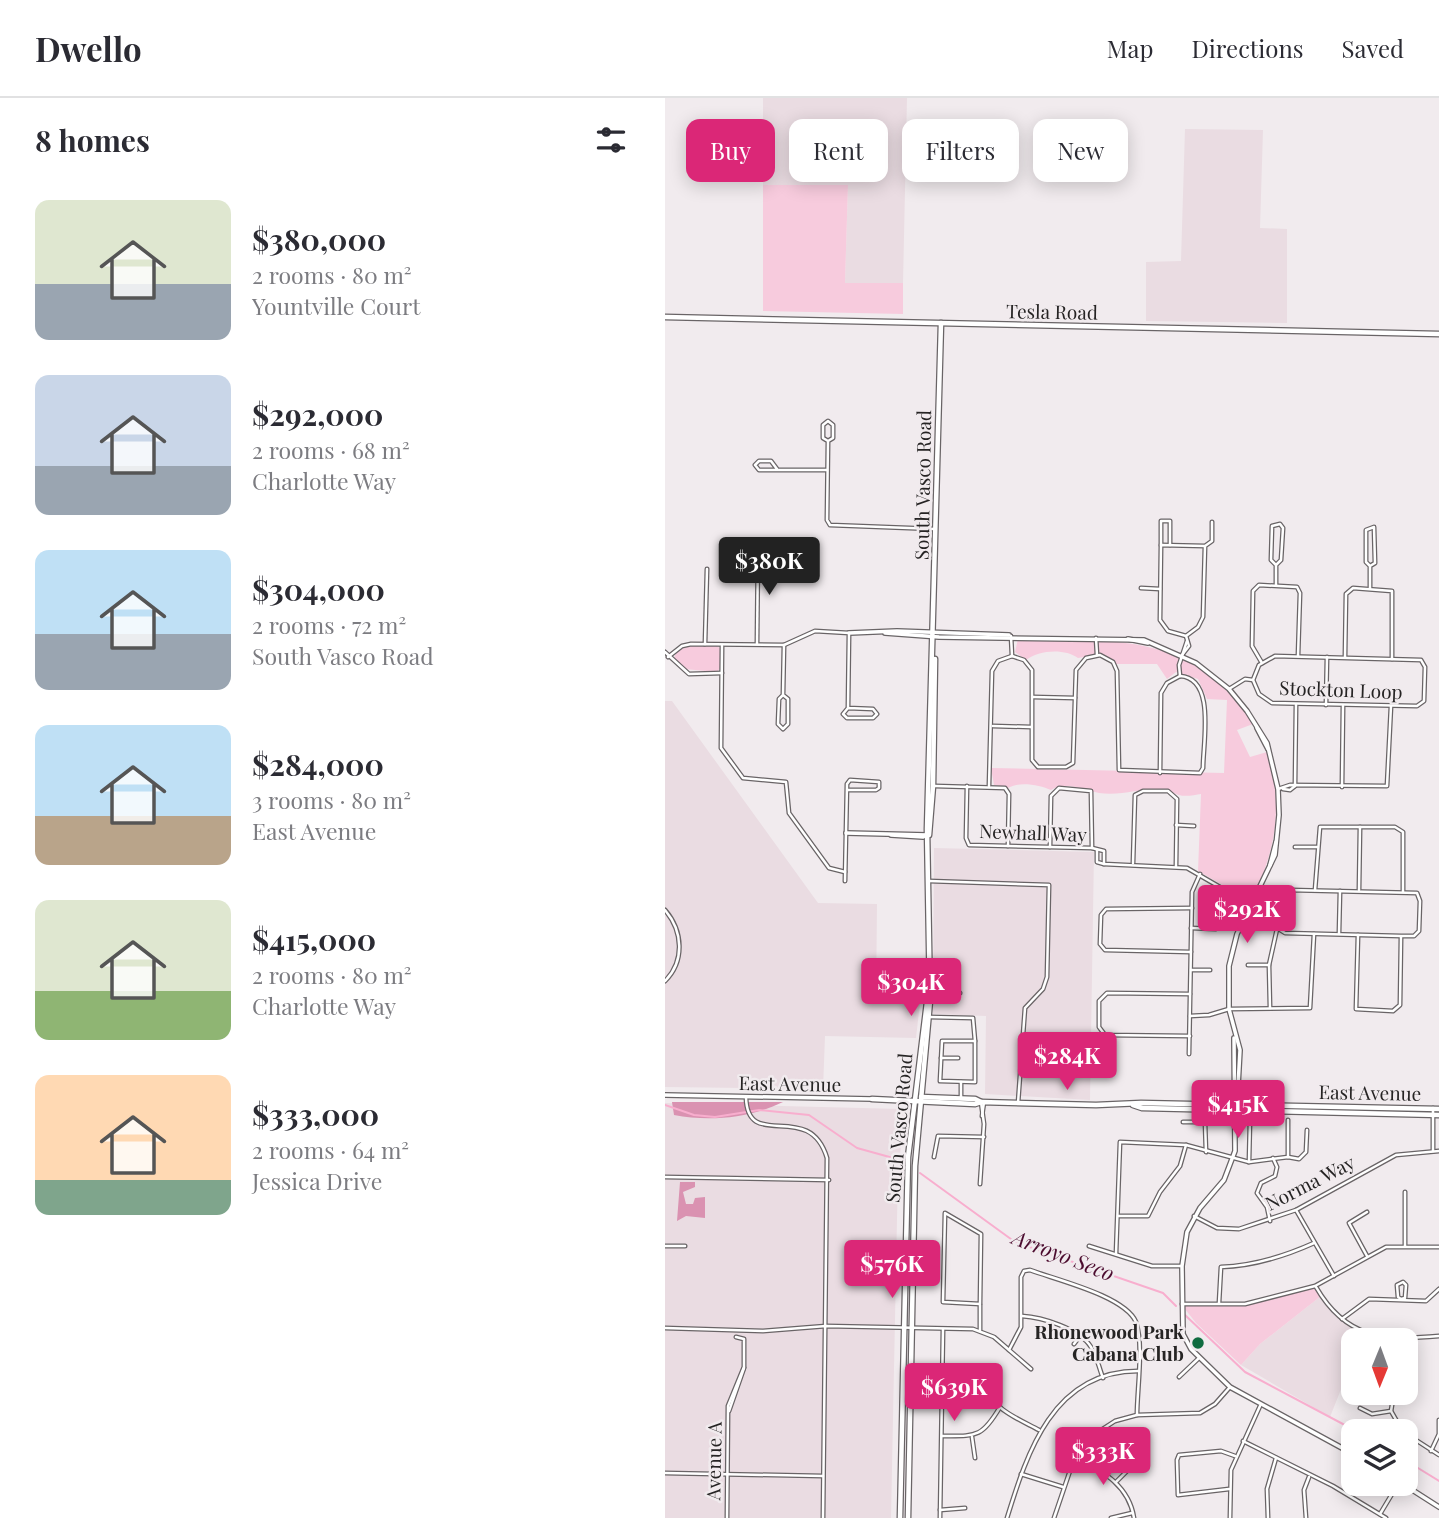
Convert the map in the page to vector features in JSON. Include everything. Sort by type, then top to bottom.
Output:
[{"type":"main road","name":"Tesla Road","points":[[665,317],[1439,334]]},
{"type":"main road","name":"South Vasco Road","points":[[908,1518],[915,1163],[929,1017],[928,835],[941,323]]},
{"type":"main road","name":"South Vasco Road","points":[[901,1518],[908,1157],[929,993]]},
{"type":"main road","name":"East Avenue","points":[[921,1100],[961,1098],[983,1102]]},
{"type":"main road","name":"East Avenue","points":[[872,1099],[1132,1105],[1142,1108],[1237,1107],[1436,1112]]},
{"type":"street","points":[[828,442],[823,438],[823,425],[828,421],[833,425],[833,438],[828,442],[828,524],[835,527],[936,529]]},
{"type":"street","points":[[777,469],[771,461],[759,461],[755,465],[759,470],[827,470]]},
{"type":"street","points":[[1170,545],[1170,521],[1161,521],[1160,620],[1168,631],[1186,636]]},
{"type":"street","points":[[1161,545],[1205,546],[1212,541],[1212,522]]},
{"type":"street","points":[[1276,565],[1281,561],[1283,528],[1280,524],[1272,526],[1271,560],[1276,565],[1276,585]]},
{"type":"street","points":[[1370,566],[1375,562],[1374,527],[1366,530],[1366,562],[1370,566],[1370,588]]},
{"type":"street","points":[[1186,636],[1198,627],[1203,617],[1205,546]]},
{"type":"street","points":[[757,644],[758,550]]},
{"type":"street","points":[[705,644],[707,569]]},
{"type":"street","points":[[1262,663],[1252,646],[1253,591],[1259,585],[1297,587],[1300,593],[1298,656]]},
{"type":"street","points":[[1345,657],[1346,593],[1353,588],[1370,588],[1392,591],[1392,659]]},
{"type":"street","points":[[1141,589],[1160,589]]},
{"type":"street","points":[[669,657],[681,646],[784,645],[815,631],[1127,639],[1150,643],[1182,656],[1229,689],[1256,726],[1268,749],[1280,788],[1277,841],[1270,867],[1232,950],[1229,1009],[1240,1050],[1233,1159],[1224,1180],[1195,1216],[1185,1241],[1181,1313],[1185,1339],[1199,1358],[1230,1387],[1260,1406],[1341,1448]]},
{"type":"street","points":[[848,708],[873,709],[877,714],[873,718],[847,718],[843,713],[848,708],[849,633]]},
{"type":"street","points":[[1011,636],[1013,656]]},
{"type":"street","points":[[1182,656],[1186,653],[1186,636]]},
{"type":"street","points":[[1096,638],[1097,655]]},
{"type":"street","points":[[1180,676],[1182,650],[1187,641]]},
{"type":"street","points":[[722,645],[723,755],[743,778],[786,782],[789,813],[829,868],[845,872]]},
{"type":"street","points":[[783,695],[788,699],[788,724],[783,729],[779,725],[778,711],[779,699],[783,695],[784,645]]},
{"type":"street","points":[[665,652],[689,674],[722,673]]},
{"type":"street","points":[[989,786],[992,671],[1002,659],[1013,656],[1024,660],[1032,670],[1032,760],[1035,766],[1070,767],[1074,760],[1078,666],[1086,658],[1097,655],[1109,659],[1117,671],[1119,770],[1160,773],[1201,773],[1203,691],[1194,679],[1180,676],[1167,683],[1161,692],[1160,773]]},
{"type":"street","name":"Stockton Loop","points":[[1275,656],[1423,662],[1424,699],[1417,706],[1272,703],[1259,694],[1253,680],[1262,663],[1275,656]]},
{"type":"street","points":[[1326,705],[1327,657]]},
{"type":"street","name":"Stockton Loop","points":[[1229,689],[1245,679],[1253,680]]},
{"type":"street","points":[[1033,697],[1075,698]]},
{"type":"street","points":[[1295,786],[1296,705]]},
{"type":"street","points":[[1342,787],[1343,705]]},
{"type":"street","points":[[1280,788],[1284,785],[1387,786],[1391,706]]},
{"type":"street","points":[[991,726],[1031,727]]},
{"type":"street","points":[[845,881],[846,784],[850,780],[873,780],[880,785],[876,790],[847,790]]},
{"type":"street","points":[[931,786],[989,786],[1008,791],[1008,846]]},
{"type":"street","name":"Newhall Way","points":[[967,786],[968,843],[1095,849]]},
{"type":"street","points":[[1049,847],[1051,796],[1059,788],[1091,791],[1097,862],[1176,866],[1200,874],[1251,905],[1270,911]]},
{"type":"street","points":[[1133,865],[1137,793],[1174,793],[1176,866]]},
{"type":"street","points":[[1176,825],[1194,826]]},
{"type":"street","points":[[1315,890],[1320,827],[1360,827],[1401,828],[1403,892]]},
{"type":"street","points":[[1359,891],[1360,827]]},
{"type":"street","points":[[846,833],[928,835]]},
{"type":"street","points":[[1295,846],[1317,847]]},
{"type":"street","points":[[1095,849],[1104,851],[1104,864]]},
{"type":"street","points":[[1189,1054],[1193,887],[1200,874]]},
{"type":"street","points":[[929,881],[1049,885],[1047,978],[1043,989],[1025,1008],[1018,1103]]},
{"type":"street","points":[[1285,891],[1340,891],[1417,893],[1420,901],[1418,933],[1401,936],[1285,933],[1277,928],[1270,911],[1275,898],[1285,891]]},
{"type":"street","points":[[1339,934],[1340,891]]},
{"type":"street","points":[[1191,952],[1105,950],[1100,944],[1101,915],[1106,908],[1192,908]]},
{"type":"street","points":[[665,911],[680,938],[678,961],[665,981]]},
{"type":"street","points":[[1191,928],[1216,929]]},
{"type":"street","points":[[1270,1008],[1269,965],[1277,928]]},
{"type":"street","points":[[1190,1016],[1209,1015],[1229,1009],[1310,1008],[1314,934]]},
{"type":"street","points":[[1358,935],[1356,1009],[1393,1012],[1400,1005],[1401,936]]},
{"type":"street","points":[[1248,965],[1269,965]]},
{"type":"street","points":[[1191,970],[1210,970]]},
{"type":"street","points":[[929,993],[960,993]]},
{"type":"street","points":[[1190,994],[1103,994],[1099,1000],[1099,1027],[1105,1035],[1190,1036]]},
{"type":"street","points":[[929,1017],[973,1018],[975,1041],[975,1082],[940,1081],[942,1041],[975,1041]]},
{"type":"street","points":[[941,1058],[958,1058]]},
{"type":"street","points":[[961,1082],[961,1098]]},
{"type":"street","name":"East Avenue","points":[[665,1095],[872,1099]]},
{"type":"street","points":[[746,1097],[747,1113],[756,1124],[798,1127],[818,1139],[827,1158],[829,1180],[823,1518]]},
{"type":"street","points":[[980,1184],[984,1137],[983,1102]]},
{"type":"street","points":[[1433,1151],[1436,1112]]},
{"type":"street","points":[[1249,1162],[1250,1120]]},
{"type":"street","points":[[1288,1120],[1288,1157]]},
{"type":"street","points":[[1183,1122],[1205,1122],[1206,1152]]},
{"type":"street","points":[[1116,1254],[1120,1142],[1186,1145],[1249,1162],[1303,1157],[1307,1130]]},
{"type":"street","points":[[935,1157],[938,1136],[984,1137]]},
{"type":"street","points":[[1118,1216],[1148,1216],[1160,1192],[1180,1166],[1186,1145]]},
{"type":"street","name":"Norma Way","points":[[1195,1216],[1217,1228],[1239,1230],[1296,1210],[1396,1155],[1439,1151]]},
{"type":"street","points":[[1270,1221],[1267,1208],[1257,1193],[1261,1183],[1275,1177],[1277,1167],[1273,1158]]},
{"type":"street","points":[[665,1177],[829,1180]]},
{"type":"street","points":[[1405,1192],[1405,1246]]},
{"type":"street","points":[[1296,1210],[1334,1276]]},
{"type":"street","points":[[1367,1212],[1349,1223],[1367,1256]]},
{"type":"street","points":[[980,1304],[943,1301],[945,1213],[981,1234],[980,1330]]},
{"type":"street","points":[[1219,1304],[1221,1267],[1243,1266],[1292,1253],[1314,1243]]},
{"type":"street","points":[[665,1246],[685,1246]]},
{"type":"street","points":[[1089,1246],[1152,1266],[1182,1266]]},
{"type":"street","points":[[1181,1305],[1245,1304],[1315,1286],[1386,1247],[1439,1247]]},
{"type":"street","points":[[1009,1350],[1020,1332],[1021,1277],[1028,1270],[1117,1303],[1136,1322],[1137,1415]]},
{"type":"street","points":[[1403,1282],[1406,1285],[1405,1298],[1401,1299],[1398,1297],[1397,1285],[1403,1282]]},
{"type":"street","points":[[1315,1286],[1341,1319],[1355,1328]]},
{"type":"street","points":[[1341,1319],[1369,1299],[1426,1301],[1439,1289]]},
{"type":"street","points":[[1022,1316],[1080,1336],[1092,1348],[1103,1378]]},
{"type":"street","points":[[665,1328],[774,1331],[826,1325],[980,1330],[1031,1369]]},
{"type":"street","points":[[940,1518],[943,1328]]},
{"type":"street","points":[[1074,1344],[1080,1336]]},
{"type":"street","name":"Avenue A","points":[[727,1518],[730,1411],[744,1367],[744,1339],[736,1337]]},
{"type":"street","points":[[1418,1339],[1439,1338]]},
{"type":"street","points":[[1179,1377],[1199,1358]]},
{"type":"street","points":[[1007,1518],[1039,1430],[1070,1397],[1103,1378],[1138,1371]]},
{"type":"street","points":[[988,1382],[990,1397],[1000,1407],[1039,1430]]},
{"type":"street","points":[[1054,1518],[1076,1456],[1090,1438],[1106,1426],[1137,1415],[1200,1413],[1215,1404],[1230,1387]]},
{"type":"street","points":[[1392,1405],[1391,1412],[1396,1419]]},
{"type":"street","points":[[1230,1518],[1229,1489],[1235,1456],[1260,1406]]},
{"type":"street","points":[[942,1436],[971,1437],[989,1425],[1000,1407]]},
{"type":"street","points":[[1360,1408],[1372,1414],[1391,1412]]},
{"type":"street","points":[[1431,1451],[1439,1434],[1439,1420]]},
{"type":"street","points":[[971,1437],[975,1458]]},
{"type":"street","points":[[1243,1441],[1386,1518]]},
{"type":"street","points":[[1418,1442],[1439,1455]]},
{"type":"street","points":[[1229,1489],[1178,1494],[1177,1460],[1179,1455],[1216,1451],[1235,1456]]},
{"type":"street","points":[[1076,1456],[1116,1482],[1134,1518]]},
{"type":"street","points":[[1268,1518],[1268,1479],[1276,1458]]},
{"type":"street","points":[[1116,1482],[1134,1464]]},
{"type":"street","points":[[665,1473],[824,1476]]},
{"type":"street","points":[[1021,1474],[1063,1487]]},
{"type":"street","points":[[1306,1518],[1304,1490],[1309,1475]]},
{"type":"street","points":[[1418,1494],[1439,1507]]},
{"type":"street","points":[[1380,1514],[1393,1496]]},
{"type":"street","points":[[940,1510],[965,1508]]},
{"type":"street","points":[[1111,1518],[1133,1512]]},
{"type":"shaded area","points":[[763,98],[907,98],[907,119],[902,119],[902,182],[905,182],[903,283],[845,283],[848,185],[763,185],[763,182],[775,182],[775,119],[763,119]]},
{"type":"shaded area","points":[[1185,129],[1263,130],[1260,228],[1287,229],[1287,323],[1146,321],[1146,262],[1181,261]]},
{"type":"shaded area","points":[[763,185],[848,185],[845,283],[903,283],[903,314],[763,311]]},
{"type":"shaded area","points":[[1018,639],[1120,642],[1150,647],[1179,657],[1205,672],[1230,694],[1253,724],[1237,730],[1250,757],[1267,752],[1275,790],[1272,845],[1252,899],[1247,899],[1198,871],[1201,794],[1181,796],[1159,789],[1107,794],[1069,786],[1051,790],[1029,784],[1008,788],[994,785],[991,768],[1224,773],[1227,700],[1207,699],[1198,679],[1176,672],[1167,679],[1157,664],[1116,664],[1103,654],[1078,658],[1066,653],[1052,652],[1037,654],[1026,660],[1015,652]]},
{"type":"shaded area","points":[[717,646],[721,649],[721,667],[717,672],[684,669],[674,658],[686,647]]},
{"type":"shaded area","points":[[665,701],[672,701],[818,903],[877,904],[876,1002],[920,1003],[916,1038],[825,1036],[823,1089],[665,1087]]},
{"type":"shaded area","points":[[934,848],[1094,852],[1090,1100],[985,1094],[986,1016],[933,1014]]},
{"type":"shaded area","points":[[672,1102],[783,1102],[744,1115],[702,1118],[674,1115]]},
{"type":"shaded area","points":[[665,1103],[901,1109],[905,1114],[898,1170],[891,1518],[665,1518]]},
{"type":"shaded area","points":[[680,1182],[695,1182],[695,1187],[683,1192],[686,1204],[693,1204],[695,1198],[705,1197],[705,1218],[686,1216],[677,1221]]},
{"type":"shaded area","points":[[1315,1286],[1321,1296],[1260,1344],[1241,1365],[1196,1323],[1181,1304],[1245,1304]]},
{"type":"shaded area","points":[[1321,1296],[1341,1319],[1355,1328],[1341,1328],[1341,1389],[1330,1417],[1241,1365],[1260,1344]]},
{"type":"waterway","name":"Arroyo Seco","points":[[665,1105],[694,1115],[715,1117],[759,1110],[809,1115],[857,1148],[904,1161]]},
{"type":"waterway","name":"Arroyo Seco","points":[[920,1173],[1015,1242],[1163,1293],[1176,1306]]},
{"type":"waterway","points":[[1185,1315],[1245,1372],[1341,1423]]},
{"type":"waterway","name":"Arroyo Seco","points":[[1418,1468],[1439,1481]]},
{"type":"place","name":"Rhonewood Park Cabana Club","points":[[1198,1343]]}]
